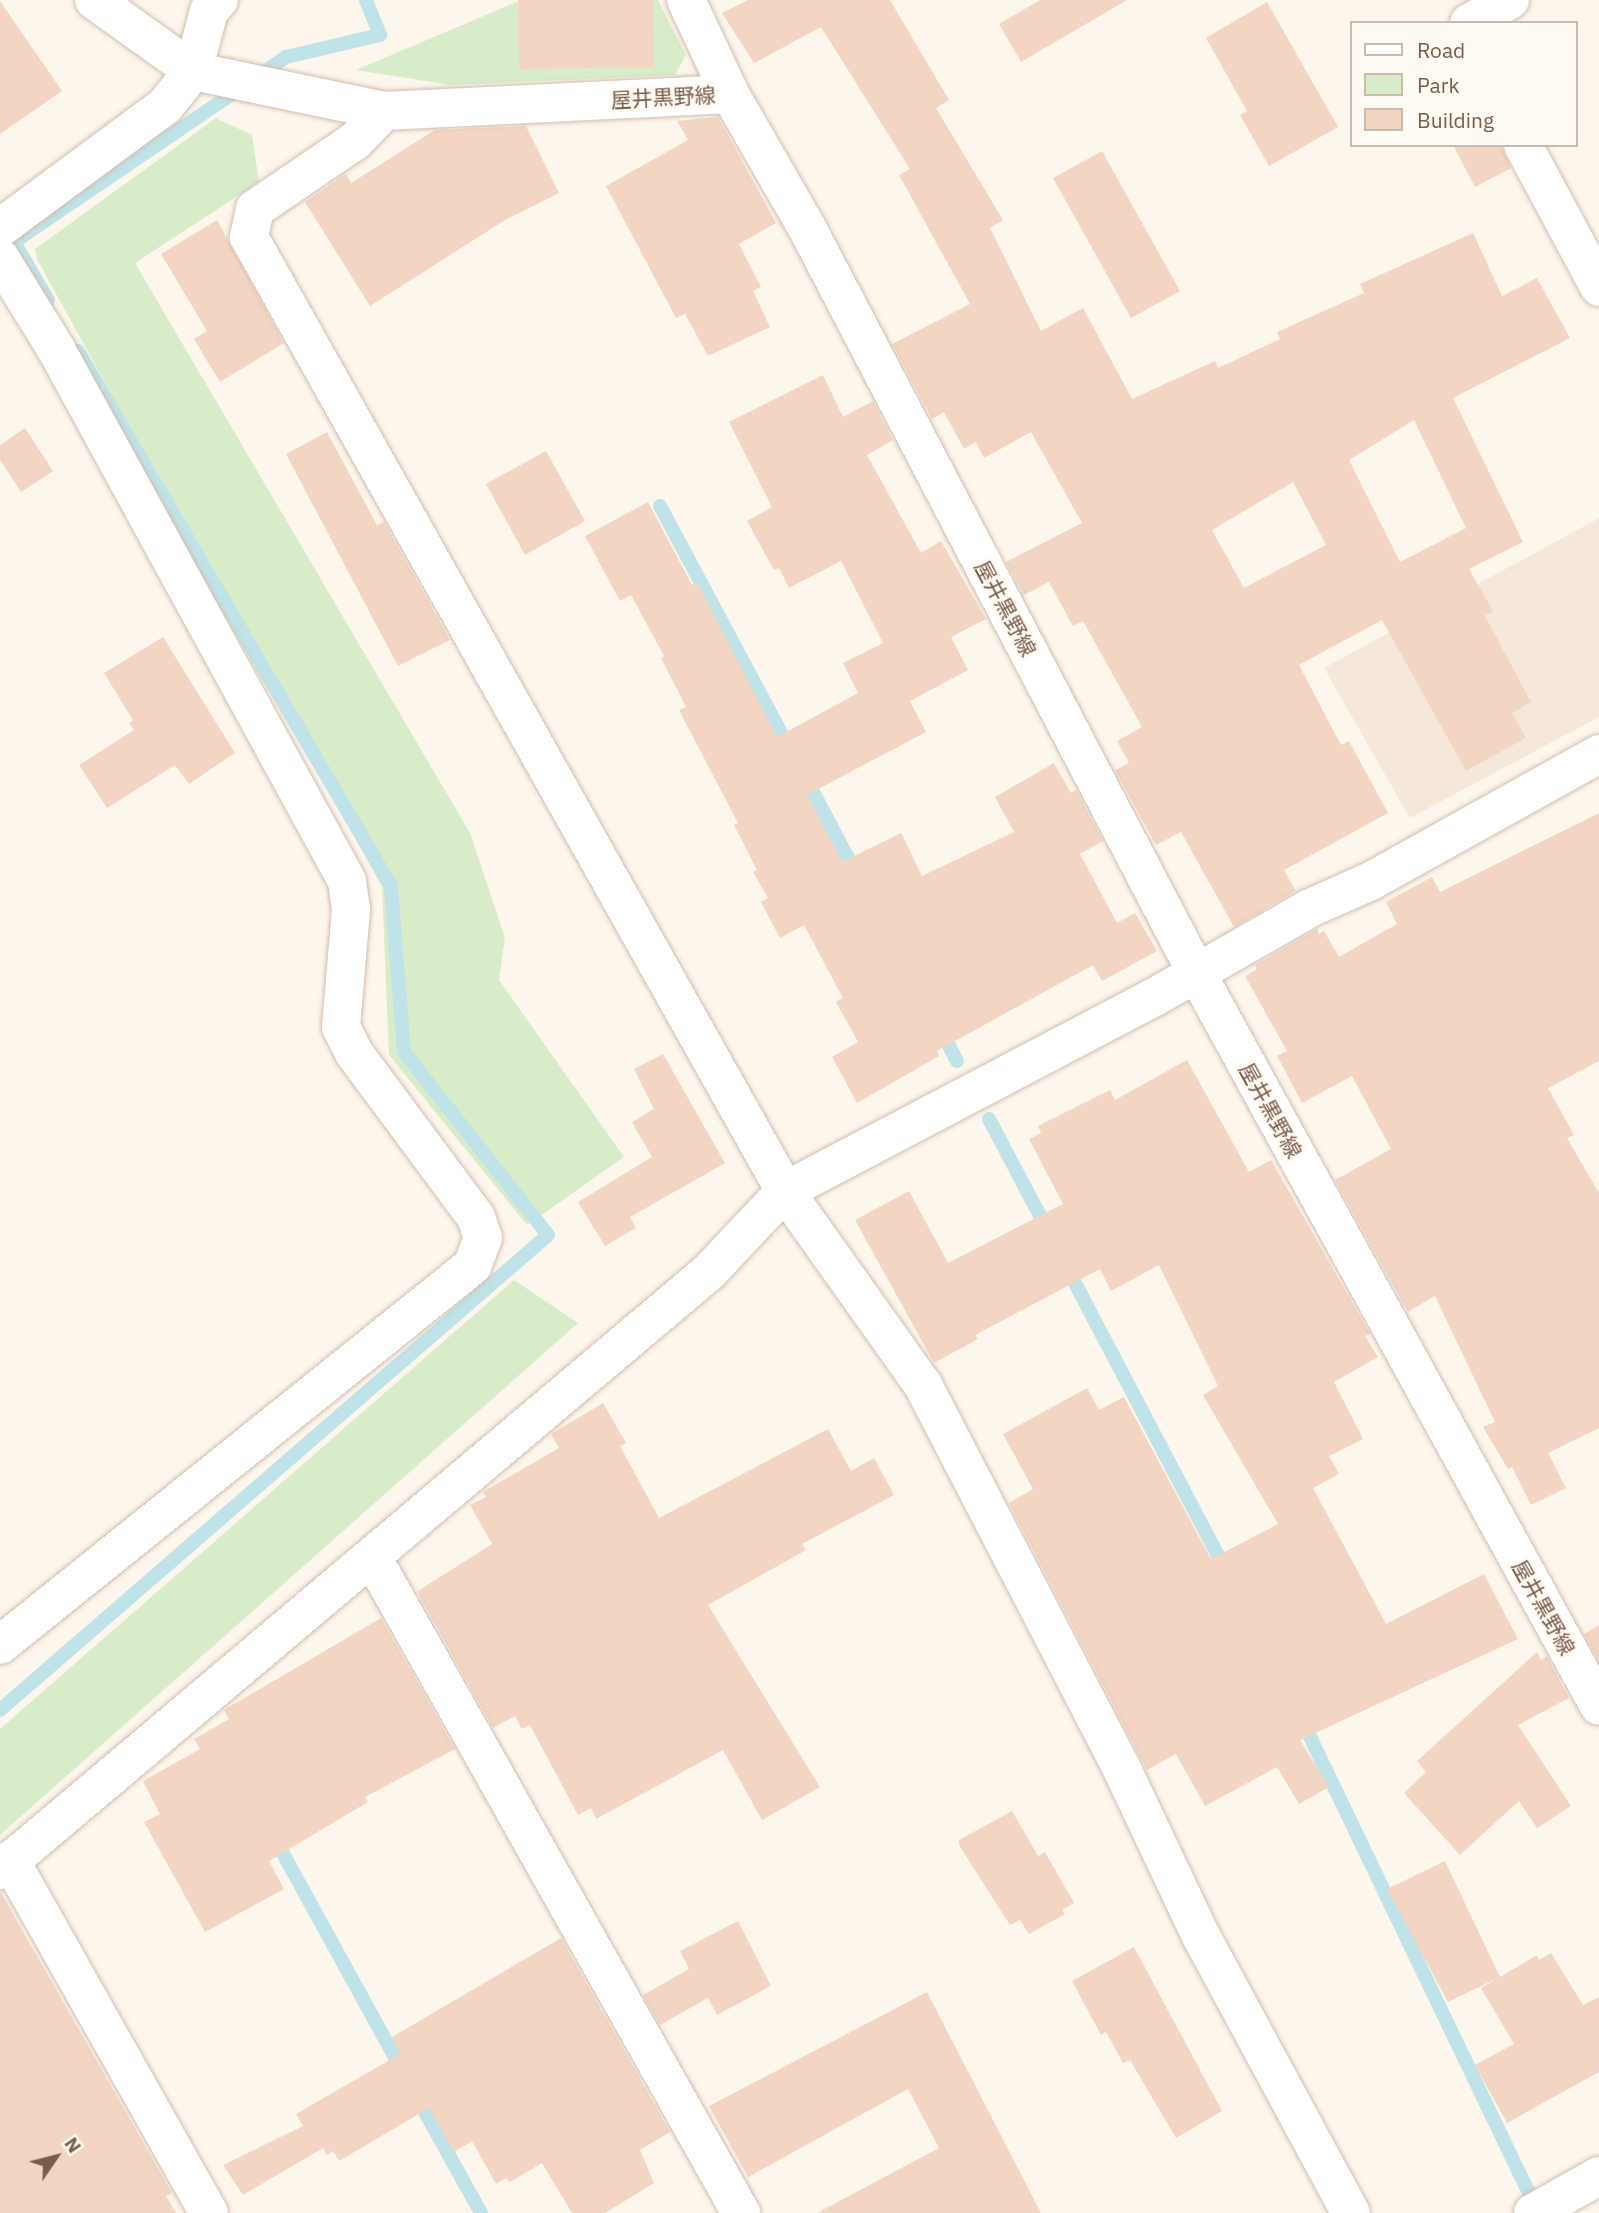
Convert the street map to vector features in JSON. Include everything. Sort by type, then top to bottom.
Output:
[{"type":"street","name":"屋井黒野線","points":[[94,0],[193,71],[384,111],[730,94],[806,226],[1196,972],[1599,1706]]},
{"type":"street","points":[[0,228],[165,106],[193,71],[209,11],[219,0]]},
{"type":"street","points":[[686,0],[730,94]]},
{"type":"street","points":[[1447,0],[1459,21]]},
{"type":"street","points":[[1473,21],[1510,0]]},
{"type":"street","points":[[384,111],[355,141],[255,209],[249,237],[785,1191],[923,1385],[1121,1767],[1201,1936],[1351,2213]]},
{"type":"street","points":[[1524,147],[1599,287]]},
{"type":"street","points":[[0,258],[56,349],[347,881],[351,910],[341,1027],[354,1053],[475,1217],[483,1238],[472,1266],[0,1645]]},
{"type":"street","points":[[209,2213],[5,1865],[709,1272],[785,1191],[1599,754]]},
{"type":"street","points":[[372,1557],[741,2213]]},
{"type":"street","points":[[1533,2213],[1599,2176]]},
{"type":"shaded area","points":[[1599,518],[1599,717],[1410,818],[1324,668]]},
{"type":"green space","points":[[521,0],[658,0],[686,55],[675,75],[451,85],[356,70]]},
{"type":"green space","points":[[216,118],[252,135],[259,182],[135,263],[470,833],[505,938],[499,980],[624,1157],[527,1225],[389,1055],[382,887],[37,259],[35,249]]},
{"type":"green space","points":[[514,1280],[578,1323],[0,1835],[0,1729]]},
{"type":"building","points":[[518,0],[653,0],[654,67],[519,69]]},
{"type":"building","points":[[748,0],[890,0],[949,100],[936,108],[1003,220],[990,228],[1041,331],[1083,308],[1132,399],[1215,361],[1218,368],[1280,339],[1277,332],[1364,293],[1360,284],[1473,233],[1502,296],[1537,278],[1570,338],[1453,398],[1523,542],[1469,569],[1493,611],[1485,616],[1531,702],[1512,713],[1526,738],[1466,771],[1382,620],[1299,665],[1341,745],[1349,741],[1388,813],[1284,870],[1296,891],[1234,927],[1181,832],[1156,845],[1115,770],[1129,763],[1117,741],[1142,727],[1083,621],[1073,626],[1049,582],[1024,595],[1006,562],[1082,523],[1031,432],[984,458],[976,442],[964,449],[944,412],[932,419],[892,344],[970,304],[899,175],[910,169],[821,27],[754,63],[722,13]],"holes":[[[1414,420],[1466,528],[1400,562],[1349,460]],[[1293,482],[1326,545],[1244,588],[1212,530]]]},
{"type":"building","points":[[1040,0],[1127,0],[1021,62],[999,24]]},
{"type":"building","points":[[0,1],[62,91],[0,134]]},
{"type":"building","points":[[1267,2],[1338,127],[1269,166],[1240,115],[1247,111],[1206,38]]},
{"type":"building","points":[[718,117],[776,223],[739,244],[761,287],[753,291],[770,327],[708,356],[685,314],[676,318],[606,186],[688,140],[677,121]]},
{"type":"building","points":[[526,126],[559,193],[505,220],[370,306],[305,202],[346,174],[351,183],[435,130]]},
{"type":"building","points":[[1454,147],[1502,147],[1511,168],[1475,187]]},
{"type":"building","points":[[1102,151],[1180,291],[1131,318],[1053,178]]},
{"type":"building","points":[[217,220],[284,343],[220,382],[194,339],[207,331],[161,254]]},
{"type":"building","points":[[823,375],[843,417],[873,401],[893,440],[867,455],[921,553],[941,541],[986,619],[951,637],[968,670],[910,701],[926,732],[807,795],[842,862],[901,833],[922,876],[1014,832],[995,797],[1054,763],[1071,793],[1076,790],[1103,841],[1080,854],[1117,923],[1135,913],[1157,951],[1102,981],[1093,965],[937,1051],[939,1056],[857,1103],[832,1057],[858,1042],[836,1002],[843,998],[804,925],[780,938],[761,902],[768,898],[753,872],[757,870],[734,825],[738,823],[679,710],[686,707],[661,658],[664,656],[631,595],[620,601],[585,536],[648,502],[692,585],[697,582],[777,737],[858,693],[843,663],[883,643],[841,561],[789,588],[779,568],[774,570],[747,521],[772,507],[729,422]]},
{"type":"building","points":[[25,428],[53,471],[21,492],[0,460],[0,445]]},
{"type":"building","points":[[327,432],[377,525],[384,522],[450,640],[398,666],[286,454]]},
{"type":"building","points":[[546,451],[585,521],[525,555],[486,484]]},
{"type":"building","points":[[163,637],[235,753],[189,784],[175,765],[107,808],[79,765],[134,730],[129,723],[133,720],[104,673]]},
{"type":"building","points":[[1599,813],[1599,1061],[1548,1088],[1574,1135],[1567,1138],[1599,1193],[1599,1428],[1548,1453],[1566,1488],[1531,1505],[1512,1467],[1508,1469],[1483,1427],[1495,1422],[1435,1296],[1408,1312],[1335,1180],[1391,1149],[1352,1076],[1302,1103],[1277,1056],[1287,1051],[1245,976],[1257,969],[1255,965],[1317,929],[1319,934],[1324,931],[1339,957],[1397,924],[1386,902],[1432,877],[1440,892]]},
{"type":"building","points":[[663,1054],[725,1163],[630,1217],[636,1228],[605,1246],[578,1202],[652,1157],[632,1122],[654,1109],[634,1069]]},
{"type":"building","points":[[1187,1060],[1249,1172],[1271,1160],[1370,1334],[1365,1336],[1378,1357],[1334,1382],[1363,1439],[1329,1456],[1339,1474],[1313,1488],[1386,1624],[1484,1574],[1518,1639],[1300,1740],[1329,1787],[1299,1804],[1277,1767],[1205,1806],[1176,1754],[1147,1770],[1009,1503],[1033,1489],[1003,1434],[1087,1388],[1099,1410],[1124,1397],[1211,1559],[1278,1524],[1203,1395],[1218,1386],[1159,1265],[1111,1291],[1100,1269],[975,1335],[978,1339],[934,1363],[855,1220],[909,1191],[948,1263],[1063,1204],[1029,1139],[1041,1133],[1038,1126],[1110,1090],[1115,1100]]},
{"type":"building","points":[[603,1403],[626,1443],[620,1446],[659,1518],[828,1429],[851,1471],[874,1458],[894,1495],[802,1544],[806,1550],[708,1605],[820,1787],[762,1820],[723,1750],[596,1819],[591,1808],[578,1815],[530,1725],[522,1729],[515,1716],[493,1728],[420,1597],[418,1591],[492,1544],[470,1505],[486,1497],[483,1492],[559,1448],[551,1434]]},
{"type":"building","points":[[381,1618],[455,1749],[365,1797],[368,1802],[269,1861],[284,1889],[205,1932],[144,1822],[160,1814],[143,1781],[200,1749],[194,1739],[229,1719],[224,1710]]},
{"type":"building","points":[[1599,1625],[1599,1661],[1584,1634]]},
{"type":"building","points":[[1537,1652],[1541,1660],[1547,1656],[1569,1698],[1518,1725],[1571,1806],[1537,1828],[1519,1801],[1460,1855],[1404,1793],[1426,1772],[1417,1761]]},
{"type":"building","points":[[1012,1811],[1038,1856],[1045,1852],[1074,1903],[1062,1910],[1065,1914],[1029,1934],[1020,1920],[1010,1925],[959,1845],[959,1840]]},
{"type":"building","points":[[1445,1861],[1500,1977],[1537,1955],[1539,1960],[1551,1953],[1583,2005],[1599,1997],[1599,2072],[1507,2123],[1475,2065],[1514,2044],[1481,1988],[1498,1978],[1448,2002],[1387,1889]]},
{"type":"building","points":[[0,1891],[172,2193],[166,2196],[176,2213],[0,2213]]},
{"type":"building","points":[[738,1921],[771,1986],[717,2015],[708,1998],[660,2025],[643,1995],[689,1969],[680,1951]]},
{"type":"building","points":[[561,1938],[670,2132],[640,2150],[654,2183],[605,2213],[572,2213],[542,2163],[510,2182],[506,2178],[496,2184],[472,2141],[454,2152],[429,2108],[339,2161],[333,2151],[327,2155],[323,2148],[243,2195],[223,2165],[303,2126],[296,2114],[400,2054],[392,2037]]},
{"type":"building","points":[[1134,1947],[1222,2111],[1176,2138],[1130,2060],[1123,2063],[1106,2032],[1101,2035],[1072,1981]]},
{"type":"building","points":[[927,1992],[1041,2213],[817,2213],[939,2148],[908,2089],[748,2177],[709,2106]]},
{"type":"waterway","points":[[48,300],[14,242],[286,57],[380,35],[366,0]]},
{"type":"waterway","points":[[0,1710],[548,1235],[404,1052],[391,886],[78,351]]},
{"type":"waterway","points":[[660,506],[791,751]]},
{"type":"waterway","points":[[804,775],[857,875]]},
{"type":"waterway","points":[[940,1028],[957,1061]]},
{"type":"waterway","points":[[989,1119],[1049,1233]]},
{"type":"waterway","points":[[1066,1266],[1226,1571]]},
{"type":"waterway","points":[[1302,1720],[1528,2191]]},
{"type":"waterway","points":[[275,1839],[403,2072]]},
{"type":"waterway","points":[[416,2096],[481,2213]]}]
